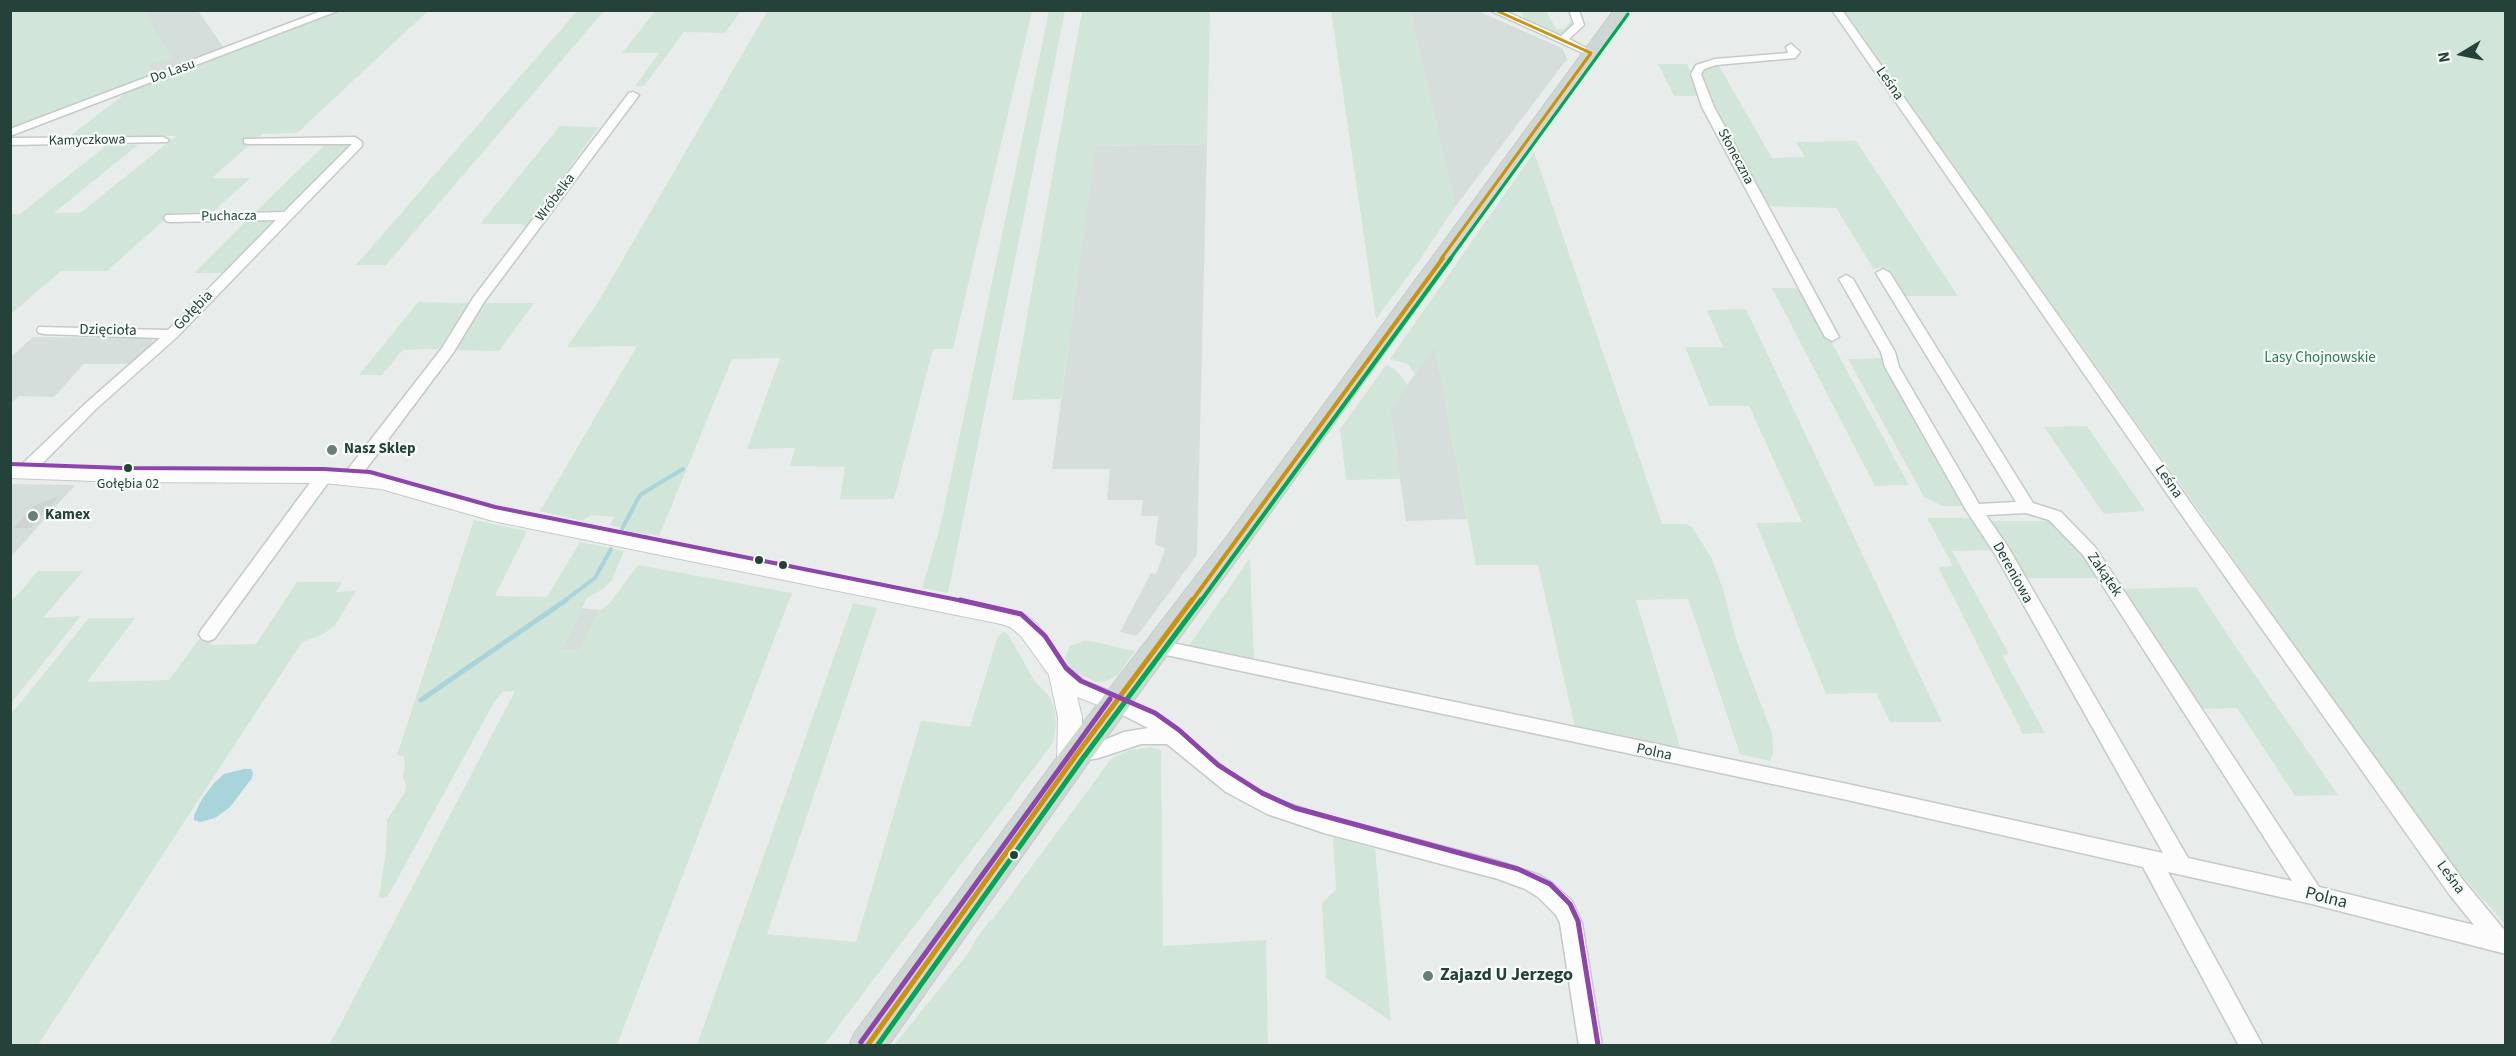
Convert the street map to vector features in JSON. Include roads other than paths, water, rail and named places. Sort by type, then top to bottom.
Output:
[{"type":"main road","points":[[867,1046],[1073,760],[1158,647],[1622,10]]},
{"type":"street","name":"Do Lasu","points":[[10,133],[335,10]]},
{"type":"street","points":[[1494,10],[1514,15],[1561,41],[1591,53]]},
{"type":"street","points":[[1561,41],[1579,25],[1574,10]]},
{"type":"street","name":"Leśna","points":[[1837,10],[2194,520],[2456,887],[2503,945]]},
{"type":"street","name":"Słoneczna","points":[[1791,47],[1795,52],[1791,56],[1715,62],[1700,67],[1696,74],[1708,106],[1832,337]]},
{"type":"street","name":"Wróbelka","points":[[351,477],[448,350],[478,301],[633,95]]},
{"type":"street","name":"Kamyczkowa","points":[[10,142],[163,140]]},
{"type":"street","name":"Gołębia","points":[[17,472],[135,370],[358,144],[355,140],[248,141]]},
{"type":"street","name":"Puchacza","points":[[170,218],[288,216]]},
{"type":"street","points":[[1883,273],[2027,507],[1974,510]]},
{"type":"street","name":"Dereniowa","points":[[1846,279],[1888,352],[1892,367],[1974,510],[2002,551],[2181,866]]},
{"type":"street","name":"Dzięcioła","points":[[44,330],[172,334]]},
{"type":"street","points":[[17,472],[351,477],[406,488],[475,510],[1018,621],[1029,630],[1060,673],[1085,691],[1151,720],[1174,736],[1233,786],[1274,808],[1324,824],[1507,873],[1532,882],[1545,890],[1564,908],[1571,923],[1591,1046]]},
{"type":"street","points":[[208,634],[324,476]]},
{"type":"street","name":"Zakątek","points":[[2027,507],[2055,516],[2089,551],[2312,895]]},
{"type":"street","name":"Polna","points":[[1158,647],[1843,791],[2150,859],[2312,895],[2503,945]]},
{"type":"street","points":[[1060,673],[1070,717],[1073,760],[1124,740],[1142,736],[1174,736]]},
{"type":"street","points":[[2150,859],[2252,1046]]},
{"type":"water","points":[[251,769],[252,778],[230,807],[215,818],[200,822],[194,820],[202,799],[214,783],[224,774]]},
{"type":"waterway","points":[[622,529],[640,495],[683,469]]},
{"type":"waterway","points":[[563,602],[595,578],[611,549]]},
{"type":"waterway","points":[[421,700],[566,600]]},
{"type":"place","name":"Nasz Sklep","points":[[332,450]]},
{"type":"place","name":"Gołębia 02","points":[[128,468]]},
{"type":"place","name":"Kamex","points":[[33,516]]},
{"type":"place","name":"Zajazd U Jerzego","points":[[1428,976]]},
{"type":"park label","name":"Lasy Chojnowskie","points":[[2320,359]]}]
